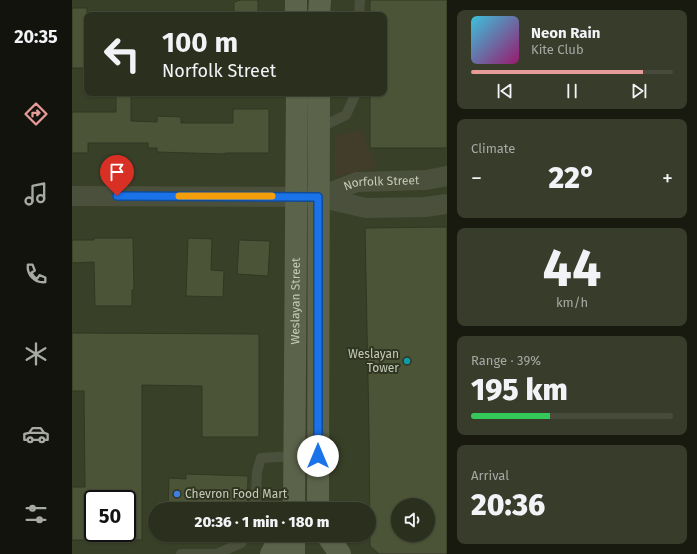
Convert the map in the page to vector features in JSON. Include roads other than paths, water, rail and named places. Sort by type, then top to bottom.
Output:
[{"type":"main road","points":[[296,0],[296,12]]},
{"type":"main road","points":[[319,12],[320,0]]},
{"type":"main road","name":"Weslayan Street","points":[[294,502],[297,96]]},
{"type":"main road","name":"Weslayan Street","points":[[318,502],[319,96]]},
{"type":"main road","points":[[289,502],[294,486]]},
{"type":"main road","points":[[270,554],[277,542]]},
{"type":"main road","points":[[294,542],[294,554]]},
{"type":"main road","points":[[318,542],[318,554]]},
{"type":"main road","points":[[332,542],[340,554]]},
{"type":"street","name":"Norfolk Street","points":[[318,197],[357,182],[426,180],[447,176]]},
{"type":"street","name":"Norfolk Street","points":[[72,196],[297,196],[318,197],[366,208],[425,207],[447,204]]},
{"type":"lane","points":[[359,12],[360,0]]},
{"type":"lane","points":[[318,128],[346,115],[355,96]]},
{"type":"lane","points":[[255,502],[257,472],[261,458],[318,456]]},
{"type":"lane","points":[[181,554],[218,554],[242,542]]},
{"type":"place","name":"Weslayan Tower","points":[[407,361]]},
{"type":"place","name":"Chevron Food Mart","points":[[177,494]]}]
